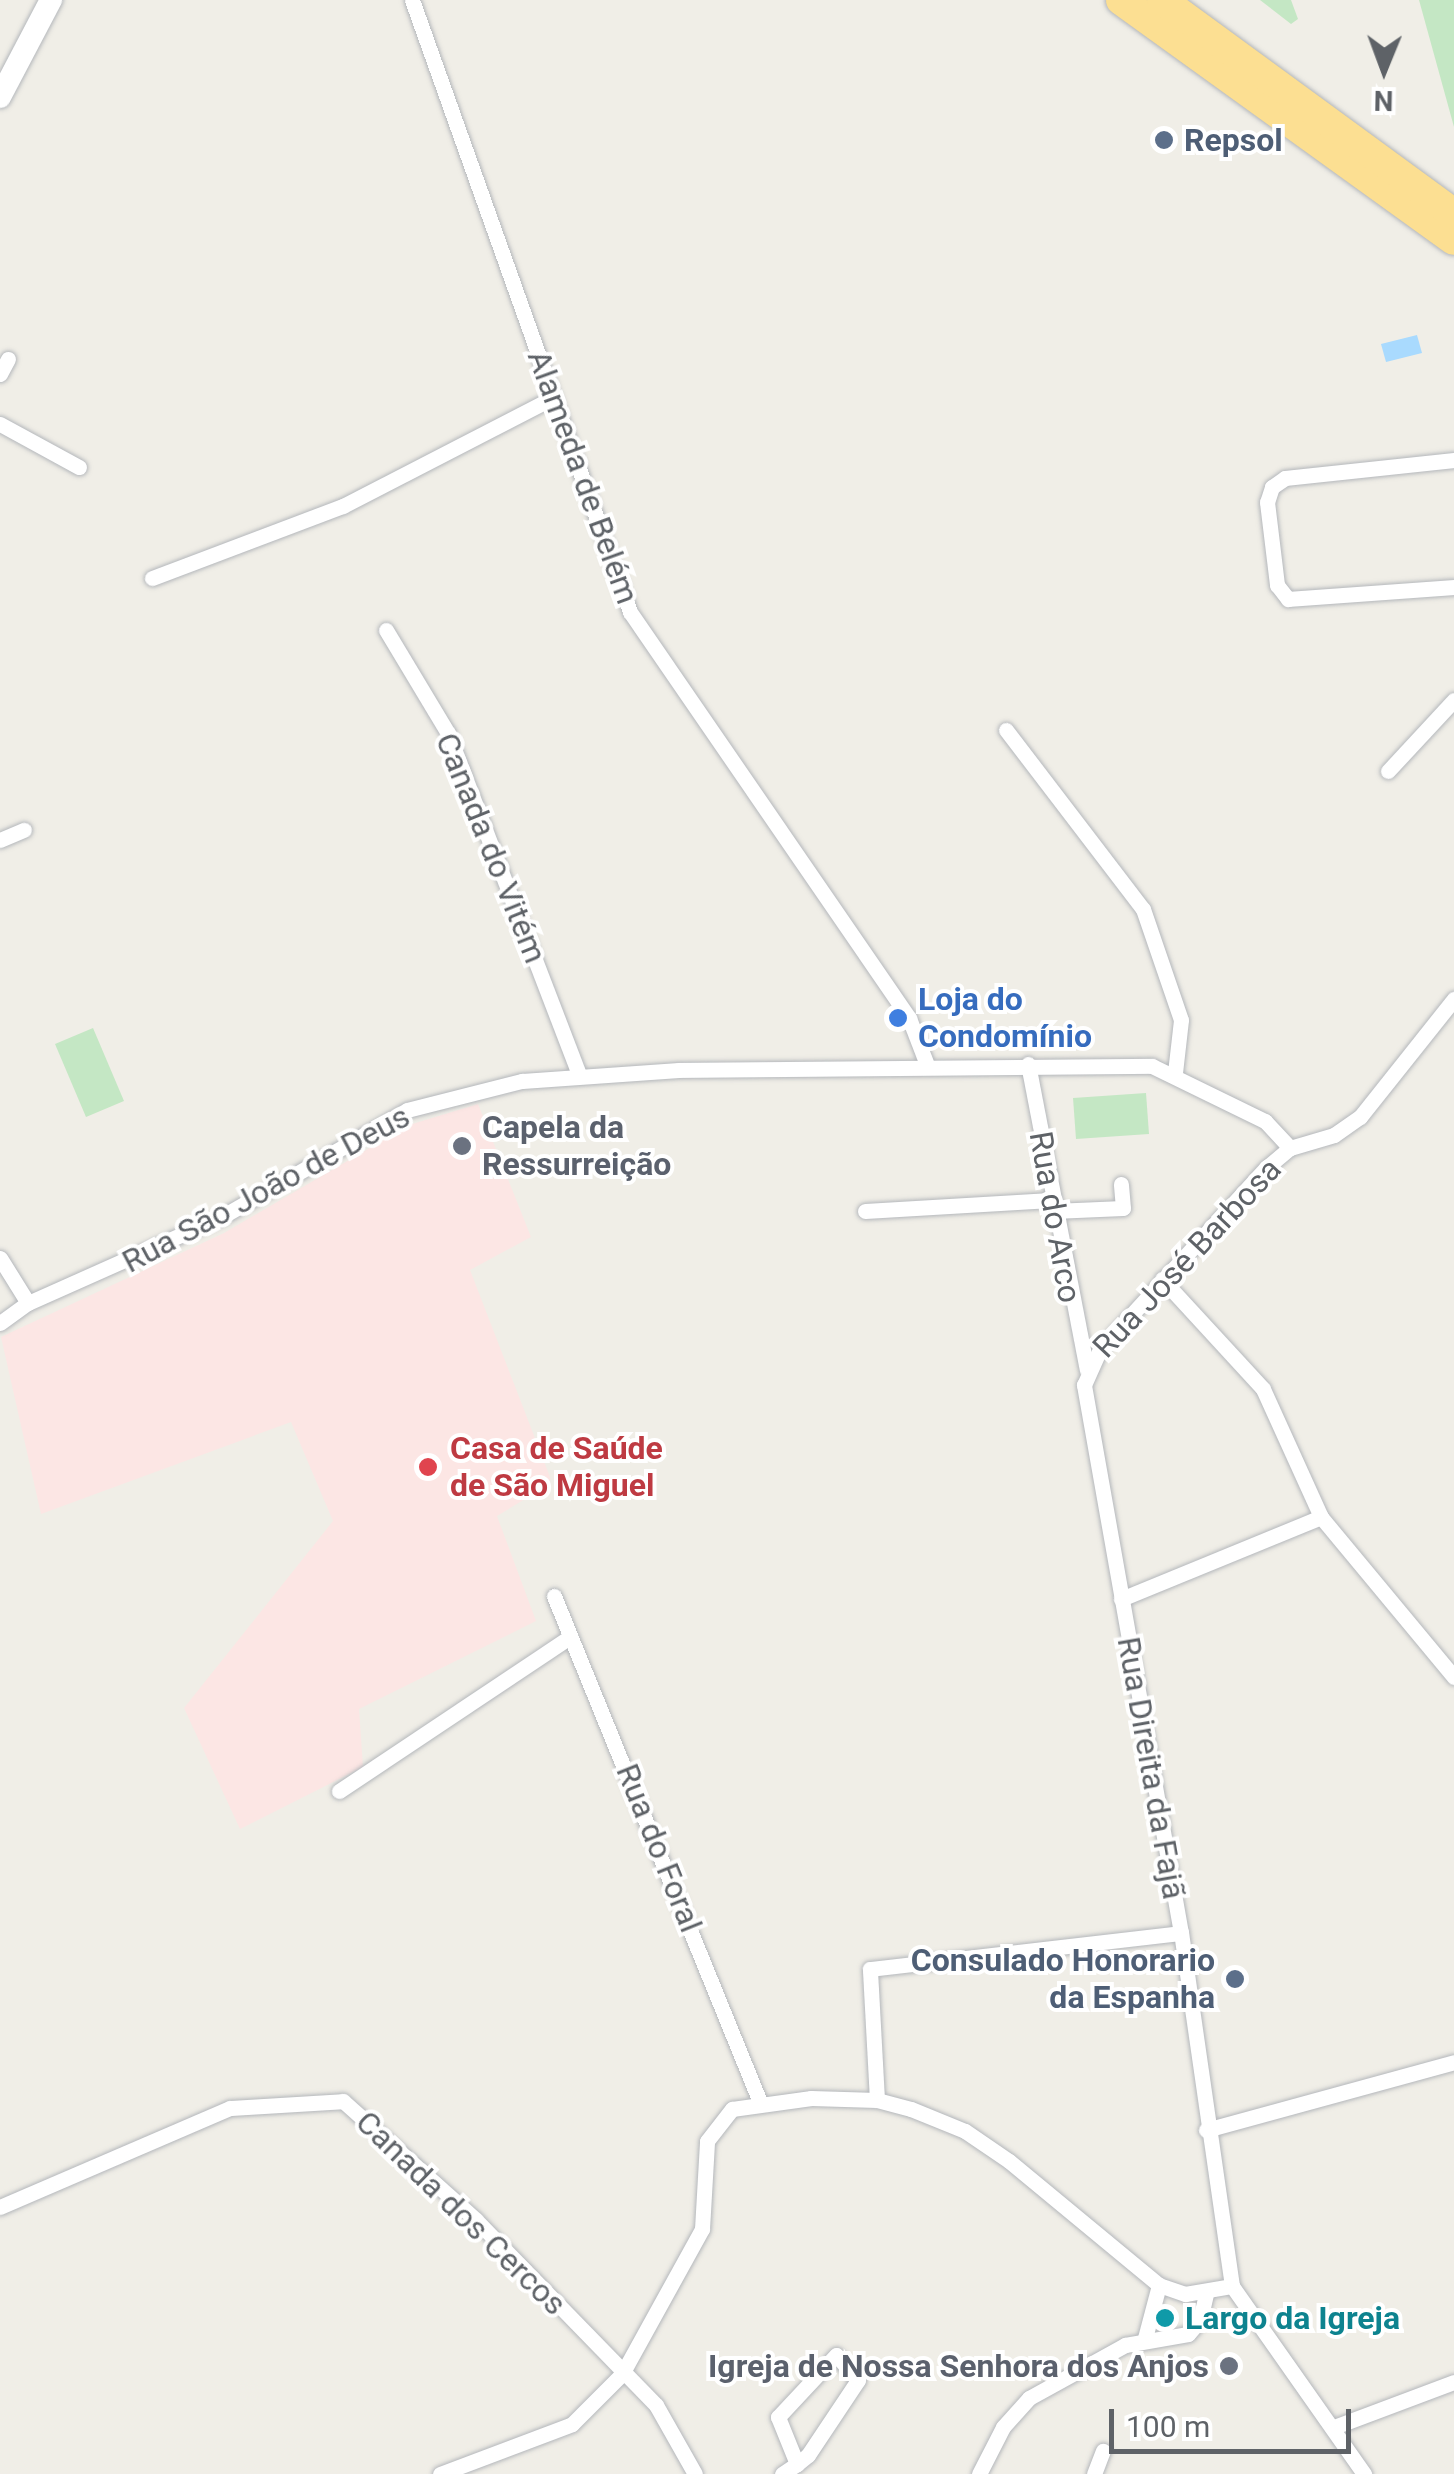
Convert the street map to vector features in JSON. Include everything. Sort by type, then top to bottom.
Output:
[{"type":"highway","points":[[1121,0],[1454,240]]},
{"type":"highway","points":[[1162,0],[1454,214]]},
{"type":"main road","points":[[0,97],[51,0]]},
{"type":"street","name":"Alameda de Belém","points":[[412,0],[640,630],[909,1018],[927,1066]]},
{"type":"street","points":[[152,578],[343,506],[554,397]]},
{"type":"street","points":[[0,424],[79,467]]},
{"type":"street","points":[[1454,460],[1285,478],[1272,487],[1267,502],[1277,584],[1288,599],[1454,587]]},
{"type":"street","name":"Canada do Vitém","points":[[386,630],[448,734],[579,1075]]},
{"type":"street","points":[[1388,771],[1454,700]]},
{"type":"street","points":[[1006,730],[1143,909],[1182,1020],[1175,1073]]},
{"type":"street","points":[[0,840],[24,830]]},
{"type":"street","points":[[1290,1148],[1334,1135],[1377,1100],[1454,999]]},
{"type":"street","name":"Rua do Arco","points":[[1028,1064],[1052,1206],[1087,1369]]},
{"type":"street","name":"Rua São João de Deus","points":[[0,1323],[28,1304],[206,1225],[407,1110],[522,1081],[579,1075],[1128,1064],[1175,1073],[1276,1127],[1290,1148]]},
{"type":"street","name":"Rua José Barbosa","points":[[1087,1369],[1162,1280],[1290,1148]]},
{"type":"street","points":[[865,1211],[1123,1208],[1121,1184]]},
{"type":"street","points":[[0,1258],[28,1304]]},
{"type":"street","points":[[1162,1280],[1263,1389],[1320,1517],[1454,1676]]},
{"type":"street","name":"Rua Direita da Fajã","points":[[1087,1369],[1086,1400],[1181,1933],[1206,2130],[1232,2286]]},
{"type":"street","points":[[1121,1600],[1320,1517]]},
{"type":"street","name":"Rua do Foral","points":[[554,1596],[760,2102]]},
{"type":"street","points":[[339,1791],[570,1638]]},
{"type":"street","points":[[877,2100],[870,1969],[1181,1933]]},
{"type":"street","points":[[1206,2130],[1454,2062]]},
{"type":"street","name":"Canada dos Cercos","points":[[0,2207],[230,2108],[336,2098],[476,2220],[622,2374],[656,2404],[696,2474]]},
{"type":"street","points":[[440,2474],[487,2466],[572,2424],[622,2374],[698,2238],[712,2128],[732,2109],[760,2102],[877,2100],[965,2131],[1159,2284],[1206,2294],[1232,2286],[1364,2474]]},
{"type":"street","points":[[1145,2338],[1159,2284]]},
{"type":"street","points":[[978,2474],[1003,2427],[1029,2398],[1145,2338],[1188,2334],[1200,2320],[1206,2294]]},
{"type":"street","points":[[782,2474],[797,2464],[858,2380],[836,2355],[778,2417],[797,2464]]},
{"type":"street","points":[[1334,2427],[1454,2382]]},
{"type":"street","points":[[1094,2474],[1103,2451]]},
{"type":"shaded area","name":"Casa de Saúde de São Miguel","points":[[478,1104],[531,1237],[470,1270],[550,1477],[550,1484],[497,1516],[536,1621],[359,1709],[363,1767],[240,1829],[184,1708],[333,1521],[291,1422],[41,1514],[1,1337],[224,1233],[409,1125]]},
{"type":"green space","points":[[1260,0],[1291,0],[1298,19],[1291,24]]},
{"type":"green space","points":[[1419,0],[1454,0],[1454,127]]},
{"type":"green space","points":[[93,1028],[124,1101],[86,1117],[55,1044]]},
{"type":"green space","points":[[1146,1093],[1149,1134],[1076,1139],[1073,1098]]},
{"type":"water","points":[[1417,335],[1422,353],[1386,362],[1381,344]]},
{"type":"place","name":"Repsol","points":[[1164,140]]},
{"type":"place","name":"Loja do Condomínio","points":[[898,1018]]},
{"type":"place","name":"Capela da Ressurreição","points":[[462,1146]]},
{"type":"place","name":"Casa de Saúde de São Miguel","points":[[428,1467]]},
{"type":"place","name":"Consulado Honorario da Espanha","points":[[1235,1979]]},
{"type":"place","name":"Largo da Igreja","points":[[1165,2318]]},
{"type":"place","name":"Igreja de Nossa Senhora dos Anjos","points":[[1229,2366]]}]
